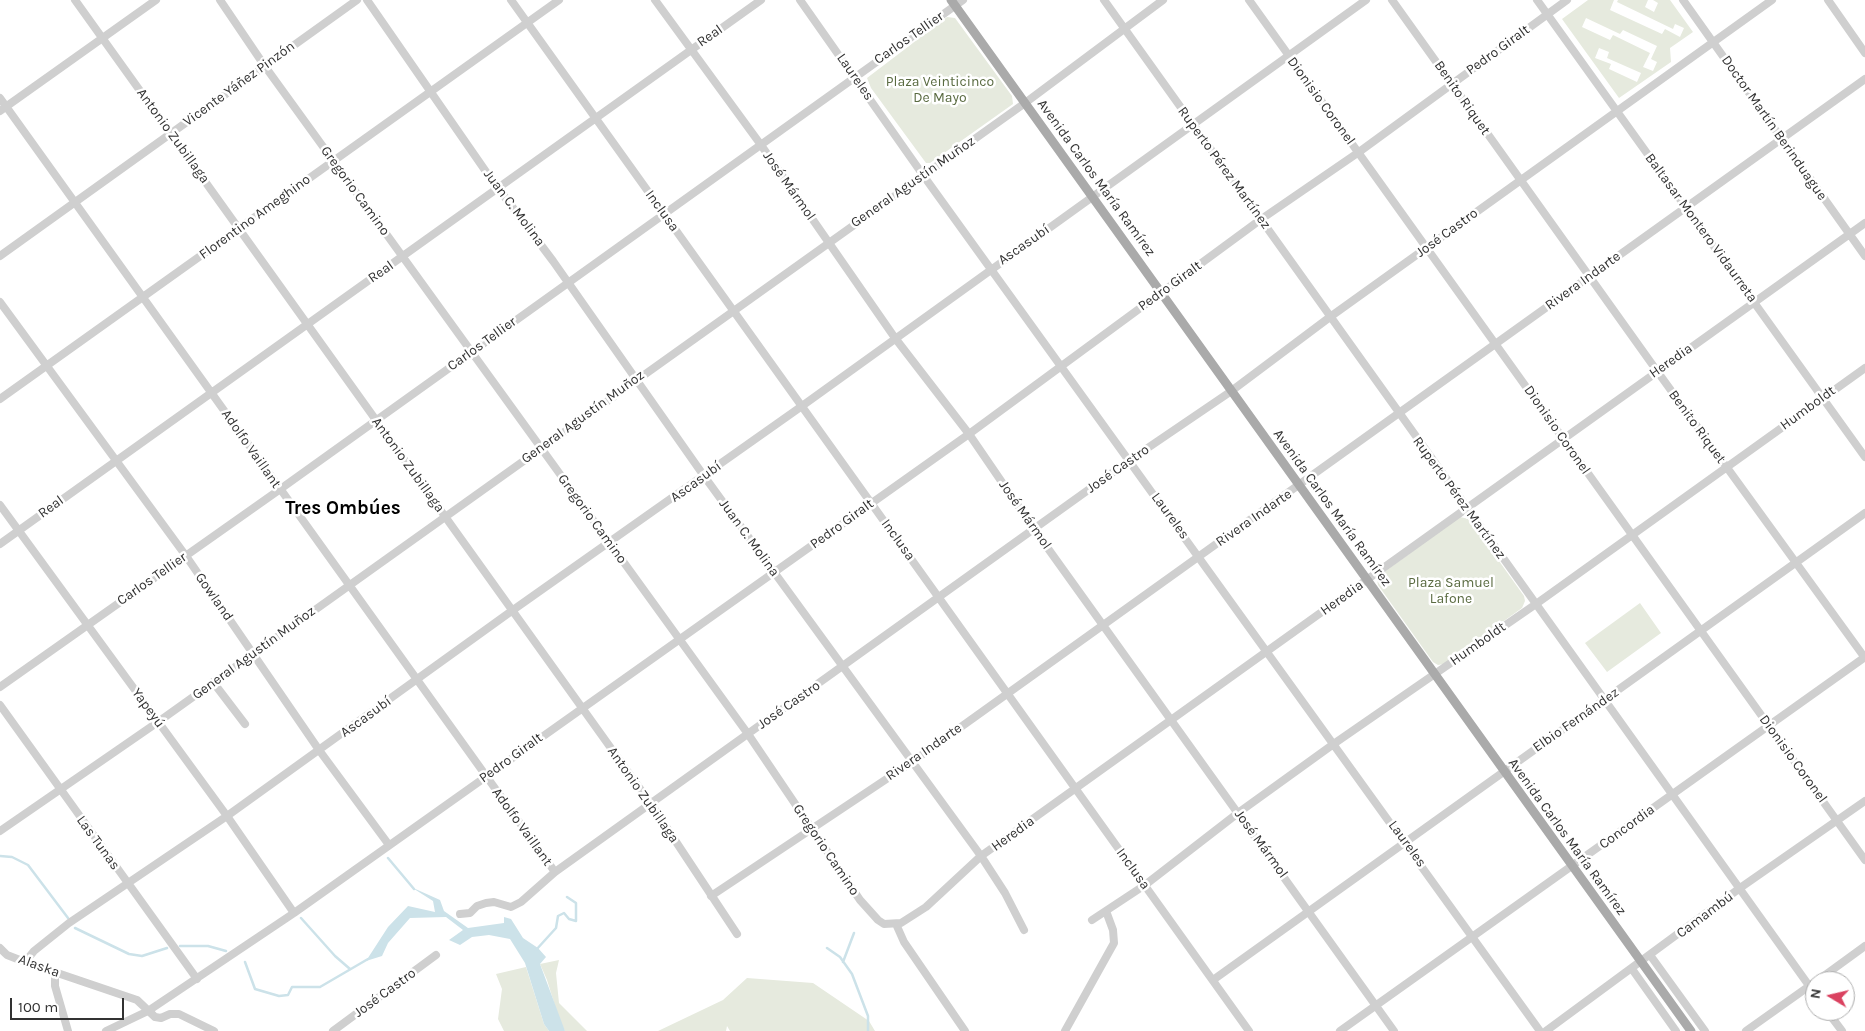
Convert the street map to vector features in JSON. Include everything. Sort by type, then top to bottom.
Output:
[{"type":"main road","name":"Avenida Carlos María Ramírez","points":[[953,3],[1161,292],[1230,392],[1691,1031]]},
{"type":"street","name":"Antonio Zubillaga","points":[[75,0],[651,804],[737,934]]},
{"type":"street","points":[[3,109],[156,0]]},
{"type":"street","name":"Gregorio Camino","points":[[220,0],[264,66],[748,734],[860,900],[878,920],[884,924],[896,924]]},
{"type":"street","name":"Vicente Yáñez Pinzón","points":[[0,256],[357,0]]},
{"type":"street","name":"Juan C. Molina","points":[[367,0],[704,476],[981,856],[1005,893],[1024,930]]},
{"type":"street","name":"Inclusa","points":[[511,0],[1249,1031]]},
{"type":"street","name":"Florentino Ameghino","points":[[0,399],[559,0]]},
{"type":"street","name":"José Mármol","points":[[655,0],[761,145],[895,338],[969,434],[1034,529],[1394,1031]]},
{"type":"street","name":"Real","points":[[0,544],[761,0]]},
{"type":"street","name":"Laureles","points":[[800,0],[923,175],[1335,743],[1540,1031]]},
{"type":"street","name":"Carlos Tellier","points":[[0,687],[761,145],[953,3],[963,0]]},
{"type":"street","name":"Ruperto Pérez Martínez","points":[[1104,0],[1740,888],[1805,971]]},
{"type":"street","name":"General Agustín Muñoz","points":[[0,831],[158,722],[1025,103],[1164,0]]},
{"type":"street","name":"Dionisio Coronel","points":[[1249,0],[1496,343],[1631,536],[1865,860]]},
{"type":"street","name":"Ascasubí","points":[[25,962],[34,951],[69,923],[227,816],[512,610],[704,476],[992,268],[1194,126],[1366,0]]},
{"type":"street","name":"Benito Riquet","points":[[1392,0],[1656,371],[1865,657]]},
{"type":"street","name":"Baltasar Montero Vidaurreta","points":[[1537,0],[1865,457]]},
{"type":"street","name":"Pedro Giralt","points":[[106,1031],[148,1011],[294,913],[969,434],[1260,220],[1358,152],[1567,0]]},
{"type":"street","name":"Doctor Martín Berinduague","points":[[1683,0],[1865,256]]},
{"type":"street","name":"José Castro","points":[[460,914],[470,912],[477,906],[486,903],[494,902],[511,907],[516,905],[538,888],[554,872],[1130,460],[1230,392],[1330,317],[1772,0]]},
{"type":"street","points":[[1828,0],[1865,53]]},
{"type":"street","name":"Rivera Indarte","points":[[711,896],[912,762],[1008,694],[1103,623],[1299,486],[1865,79]]},
{"type":"street","name":"Adolfo Vaillant","points":[[0,98],[3,109],[144,296],[279,490],[349,584],[416,681],[554,872]]},
{"type":"street","name":"Heredia","points":[[896,924],[906,920],[942,894],[981,856],[1865,223]]},
{"type":"street","name":"Gowland","points":[[0,302],[186,556],[319,750],[389,845]]},
{"type":"street","name":"Humboldt","points":[[1092,920],[1145,885],[1238,813],[1335,743],[1536,604],[1865,368]]},
{"type":"street","name":"Yapeyú","points":[[0,505],[227,816],[294,913]]},
{"type":"street","name":"Elbio Fernández","points":[[1213,980],[1404,841],[1605,700],[1865,513]]},
{"type":"street","name":"Concordia","points":[[1340,1031],[1865,657]]},
{"type":"street","points":[[213,682],[245,724]]},
{"type":"street","name":"Las Tunas","points":[[0,705],[197,979]]},
{"type":"street","name":"Camambú","points":[[1546,1031],[1740,888],[1838,822],[1865,801]]},
{"type":"street","points":[[1066,1031],[1114,943],[1113,930],[1106,911]]},
{"type":"street","points":[[896,924],[904,942],[965,1031]]},
{"type":"street","points":[[1831,971],[1865,946]]},
{"type":"street","name":"Alaska","points":[[0,948],[7,955],[25,962],[127,995],[137,1000],[158,1019],[170,1014],[179,1014],[214,1031]]},
{"type":"street","name":"José Castro","points":[[333,1031],[436,955]]},
{"type":"street","points":[[1650,955],[1705,1031]]},
{"type":"street","points":[[1632,969],[1676,1031]]},
{"type":"street","points":[[55,973],[55,986],[68,1031]]},
{"type":"street","points":[[1746,1031],[1805,989]]},
{"type":"green space","points":[[1588,0],[1614,0],[1610,10],[1662,34],[1665,29],[1680,37],[1684,28],[1675,24],[1673,29],[1617,2],[1618,0],[1648,0],[1645,7],[1654,12],[1658,3],[1653,0],[1670,0],[1693,32],[1670,48],[1671,62],[1619,98],[1562,19]],"holes":[[[1586,18],[1620,34],[1623,30],[1657,46],[1651,59],[1657,62],[1653,71],[1643,67],[1650,53],[1613,35],[1610,40],[1582,27]],[[1599,48],[1609,52],[1607,58],[1641,73],[1637,82],[1609,69],[1611,64],[1595,58]]]},
{"type":"green space","name":"Plaza Veinticinco De Mayo","points":[[947,17],[955,18],[1012,96],[1013,104],[930,163],[926,163],[871,88],[867,78]]},
{"type":"green space","name":"Plaza Samuel Lafone","points":[[1460,517],[1469,519],[1524,596],[1525,601],[1522,608],[1444,664],[1438,665],[1433,662],[1378,585],[1377,580],[1380,575]]},
{"type":"green space","points":[[1640,603],[1661,633],[1607,672],[1585,643]]},
{"type":"green space","points":[[559,960],[556,973],[559,1003],[587,1031],[565,1031],[560,1022],[540,964]]},
{"type":"green space","points":[[526,967],[544,1024],[549,1031],[504,1031],[498,1019],[502,989],[496,974]]},
{"type":"green space","points":[[747,978],[813,983],[869,1021],[875,1031],[730,1031],[727,1026],[726,1031],[658,1031],[723,1000]]},
{"type":"water","points":[[411,887],[440,900],[444,911],[468,928],[504,923],[504,917],[511,919],[523,938],[538,948],[546,957],[540,964],[565,1031],[549,1031],[544,1024],[525,963],[510,939],[489,935],[472,937],[460,945],[449,940],[463,930],[446,917],[410,918],[388,943],[382,956],[366,961],[388,927],[408,906],[435,912],[433,901]]},
{"type":"waterway","points":[[0,856],[12,857],[28,865],[68,918]]},
{"type":"waterway","points":[[388,858],[414,889]]},
{"type":"waterway","points":[[536,950],[556,928],[558,916],[564,913],[569,919],[576,921],[576,903],[567,897]]},
{"type":"waterway","points":[[301,918],[335,956],[350,969]]},
{"type":"waterway","points":[[75,928],[129,954],[142,956],[167,948]]},
{"type":"waterway","points":[[843,962],[854,933]]},
{"type":"waterway","points":[[180,946],[208,946],[226,951]]},
{"type":"waterway","points":[[827,948],[840,957],[852,974],[868,1016],[868,1031]]},
{"type":"waterway","points":[[245,962],[255,989],[279,996],[288,995],[292,987],[320,987],[368,959]]},
{"type":"district","name":"Tres Ombúes","points":[[343,509]]}]
